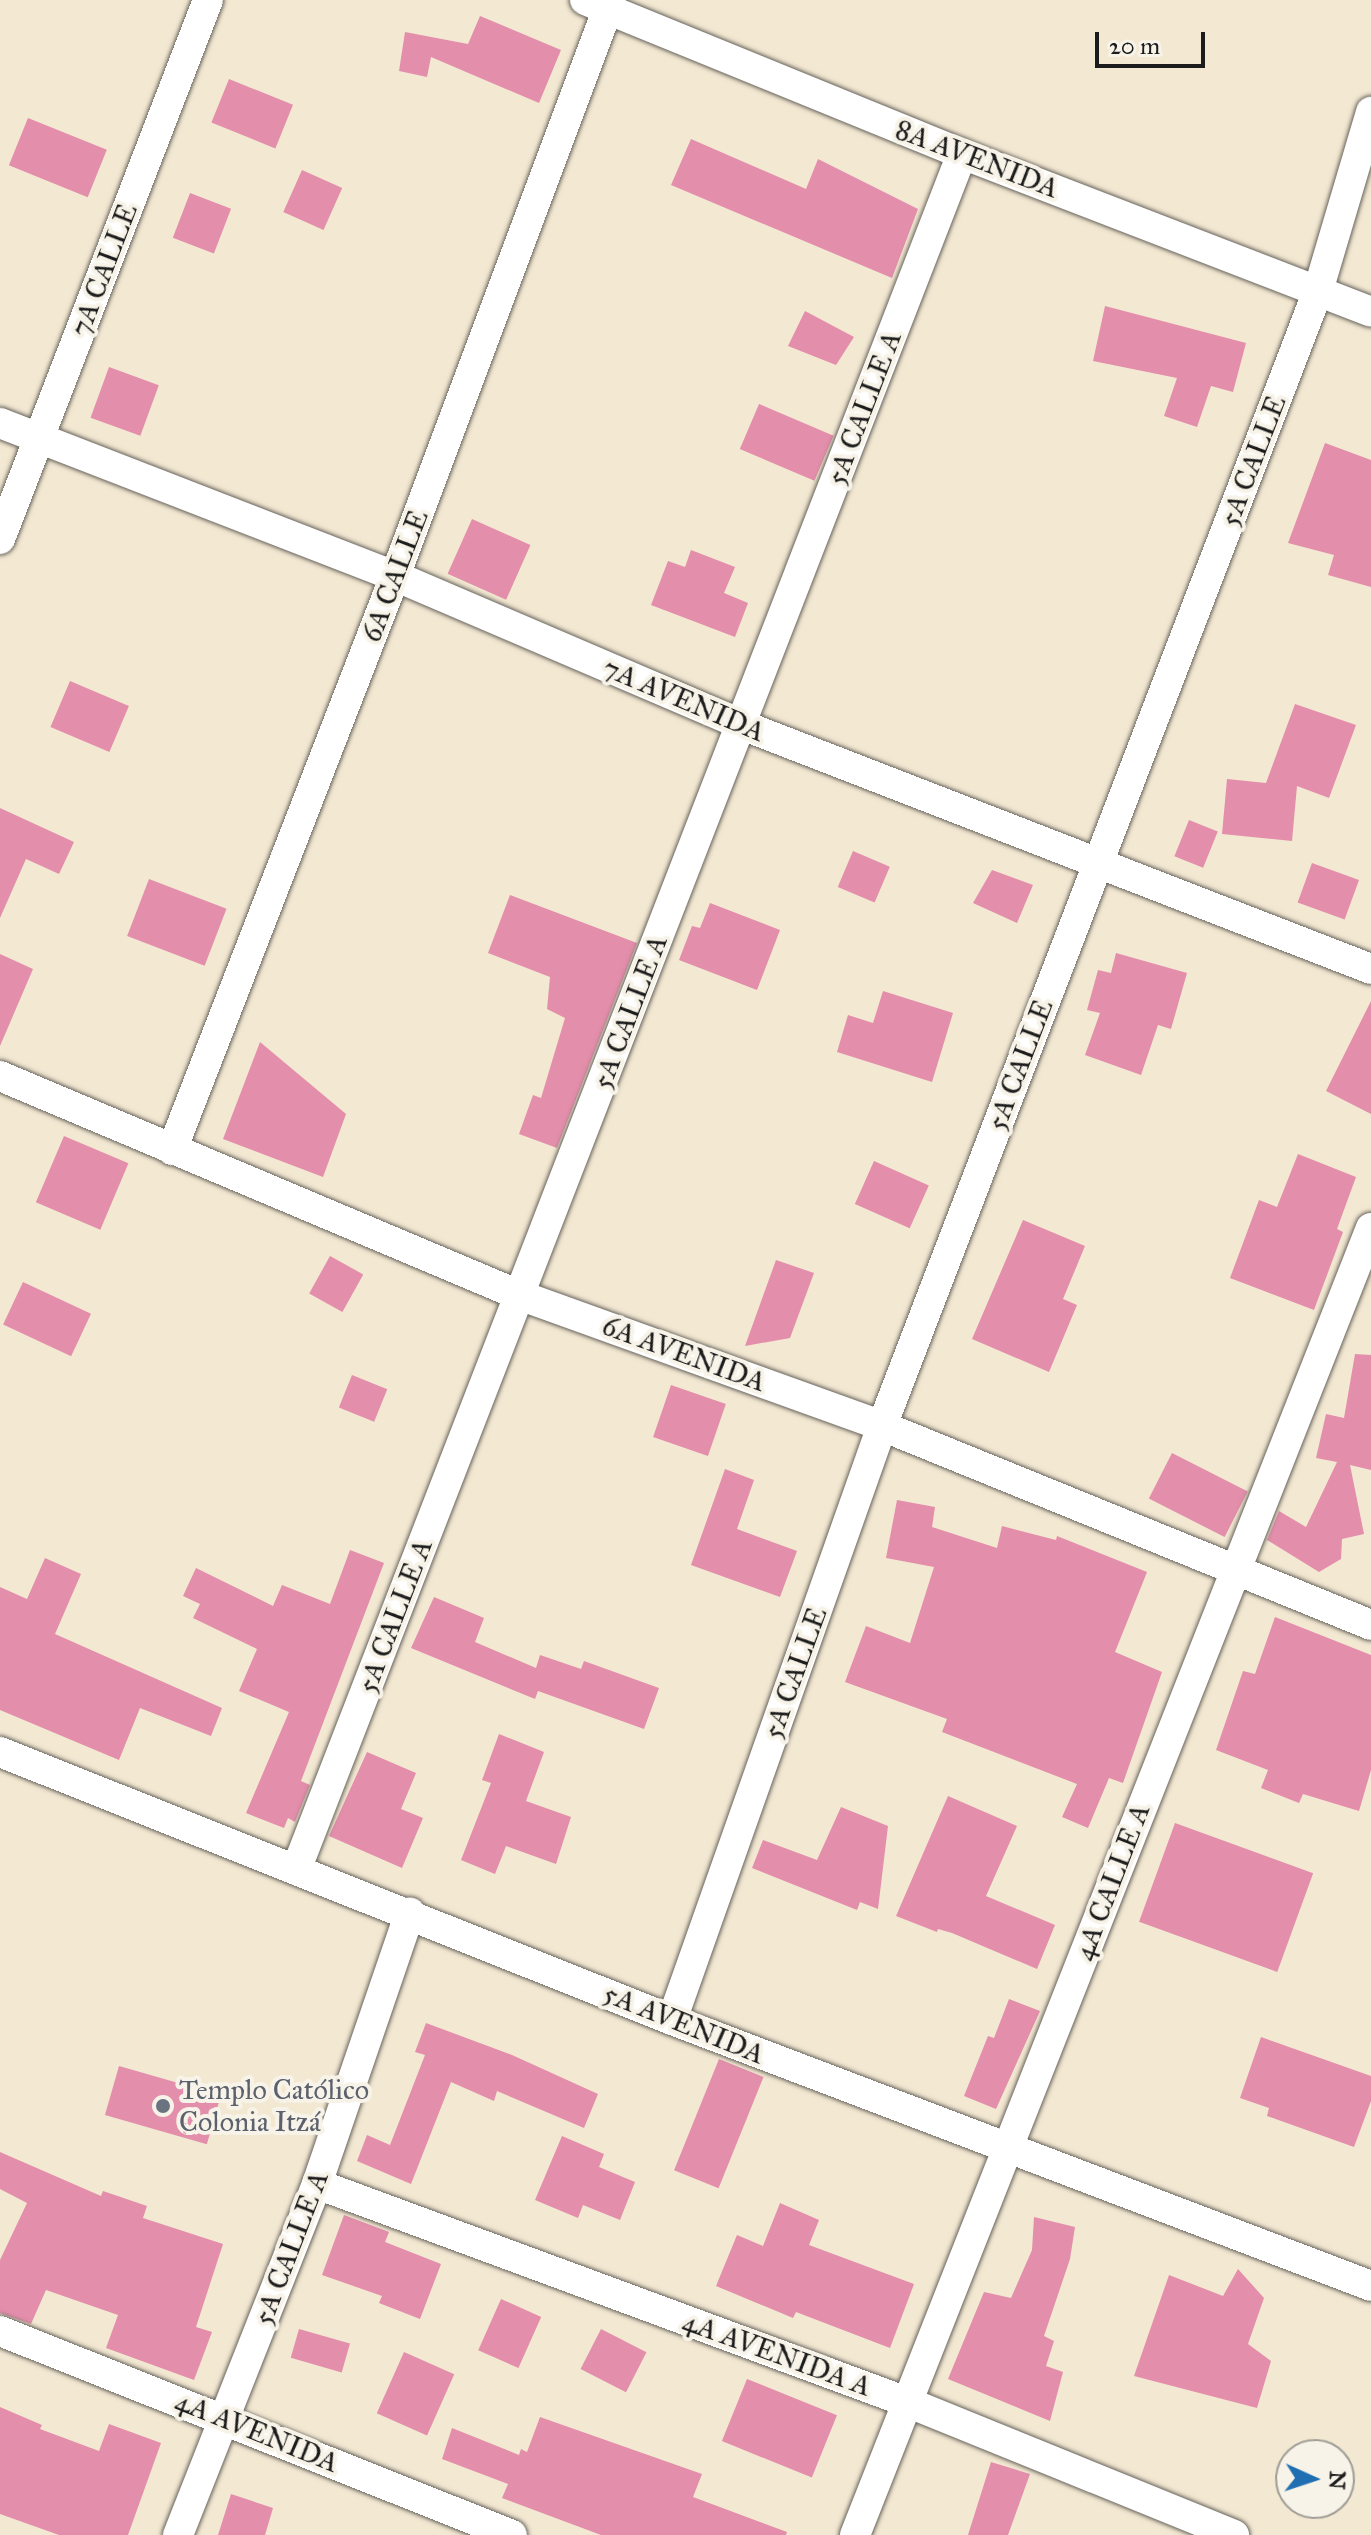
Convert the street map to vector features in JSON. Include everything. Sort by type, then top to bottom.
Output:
[{"type":"street","name":"7A CALLE","points":[[0,539],[208,0]]},
{"type":"street","name":"8A AVENIDA","points":[[601,3],[962,154],[1371,312]]},
{"type":"street","name":"6A CALLE","points":[[172,1150],[395,576],[601,3]]},
{"type":"street","name":"5A CALLE","points":[[672,2020],[882,1426],[1318,291],[1371,112]]},
{"type":"street","name":"5A CALLE A","points":[[296,1870],[962,154]]},
{"type":"street","name":"7A AVENIDA","points":[[0,423],[395,576],[742,725],[1371,969]]},
{"type":"street","name":"6A AVENIDA","points":[[0,1076],[519,1295],[882,1426],[1234,1572],[1371,1625]]},
{"type":"street","name":"4A CALLE A","points":[[855,2535],[1371,1228]]},
{"type":"street","name":"5A AVENIDA","points":[[0,1752],[672,2020],[1008,2150],[1371,2285]]},
{"type":"street","name":"5A CALLE A","points":[[178,2535],[317,2184],[410,1913]]},
{"type":"street","name":"4A AVENIDA A","points":[[317,2184],[907,2402],[1234,2535]]},
{"type":"street","name":"4A AVENIDA","points":[[0,2331],[512,2535]]},
{"type":"building","points":[[480,16],[561,50],[539,103],[431,57],[427,77],[399,71],[405,32],[468,44]]},
{"type":"building","points":[[229,79],[293,105],[275,148],[211,123]]},
{"type":"building","points":[[28,118],[107,150],[88,197],[9,165]]},
{"type":"building","points":[[691,139],[806,189],[818,159],[918,209],[892,278],[671,185]]},
{"type":"building","points":[[302,170],[342,188],[323,230],[283,212]]},
{"type":"building","points":[[190,193],[231,209],[214,254],[173,238]]},
{"type":"building","points":[[1105,306],[1246,343],[1233,392],[1211,386],[1197,427],[1164,416],[1177,378],[1093,361]]},
{"type":"building","points":[[805,311],[854,337],[836,365],[788,346]]},
{"type":"building","points":[[109,367],[159,385],[140,436],[91,418]]},
{"type":"building","points":[[759,404],[834,436],[814,481],[740,449]]},
{"type":"building","points":[[1325,443],[1371,460],[1371,587],[1328,575],[1334,555],[1288,543]]},
{"type":"building","points":[[472,519],[530,545],[506,600],[448,574]]},
{"type":"building","points":[[691,550],[735,567],[724,593],[748,603],[735,637],[651,605],[668,561],[685,567]]},
{"type":"building","points":[[70,681],[129,706],[109,752],[50,727]]},
{"type":"building","points":[[1295,704],[1356,725],[1329,798],[1297,786],[1292,841],[1222,834],[1227,779],[1266,783]]},
{"type":"building","points":[[0,808],[74,842],[59,874],[26,859],[0,918]]},
{"type":"building","points":[[1189,820],[1218,832],[1203,868],[1174,856]]},
{"type":"building","points":[[853,851],[890,867],[875,903],[838,887]]},
{"type":"building","points":[[1312,863],[1359,880],[1345,920],[1298,902]]},
{"type":"building","points":[[992,870],[1033,885],[1017,923],[973,903]]},
{"type":"building","points":[[149,879],[226,909],[205,966],[127,936]]},
{"type":"building","points":[[510,895],[637,943],[557,1148],[519,1134],[533,1095],[541,1098],[565,1018],[547,1009],[550,977],[488,953]]},
{"type":"building","points":[[710,903],[780,930],[757,990],[679,960],[692,926],[700,928]]},
{"type":"building","points":[[1116,953],[1187,973],[1171,1029],[1158,1025],[1141,1075],[1085,1055],[1100,1013],[1087,1010],[1098,970],[1111,973]]},
{"type":"building","points":[[0,954],[33,969],[0,1046]]},
{"type":"building","points":[[883,991],[953,1013],[932,1082],[837,1052],[848,1015],[873,1023]]},
{"type":"building","points":[[1371,1001],[1371,1114],[1326,1091]]},
{"type":"building","points":[[260,1042],[346,1114],[323,1177],[223,1139]]},
{"type":"building","points":[[64,1136],[128,1163],[100,1230],[36,1202]]},
{"type":"building","points":[[1298,1154],[1356,1177],[1337,1229],[1343,1232],[1314,1310],[1230,1278],[1259,1200],[1277,1207]]},
{"type":"building","points":[[874,1161],[929,1185],[910,1228],[855,1204]]},
{"type":"building","points":[[1023,1220],[1085,1246],[1063,1299],[1077,1305],[1049,1372],[972,1339]]},
{"type":"building","points":[[330,1256],[363,1274],[342,1312],[309,1294]]},
{"type":"building","points":[[776,1260],[814,1273],[790,1338],[745,1346]]},
{"type":"building","points":[[23,1282],[91,1314],[71,1356],[3,1325]]},
{"type":"building","points":[[1355,1354],[1371,1355],[1371,1470],[1350,1465],[1364,1534],[1342,1539],[1341,1559],[1319,1572],[1267,1540],[1279,1511],[1306,1527],[1337,1462],[1316,1458],[1326,1414],[1344,1418]]},
{"type":"building","points":[[352,1375],[387,1389],[374,1422],[339,1407]]},
{"type":"building","points":[[671,1385],[726,1404],[708,1456],[653,1437]]},
{"type":"building","points":[[1172,1453],[1248,1492],[1225,1537],[1149,1498]]},
{"type":"building","points":[[725,1469],[754,1480],[737,1529],[797,1551],[780,1597],[691,1565]]},
{"type":"building","points":[[897,1500],[935,1507],[932,1527],[997,1548],[1002,1526],[1056,1540],[1057,1536],[1147,1572],[1115,1652],[1162,1672],[1123,1783],[1109,1778],[1088,1828],[1062,1817],[1077,1784],[942,1732],[947,1719],[845,1682],[866,1626],[910,1643],[934,1567],[886,1558]]},
{"type":"building","points":[[350,1550],[384,1563],[301,1781],[310,1785],[295,1822],[288,1818],[284,1828],[246,1813],[289,1712],[239,1691],[257,1649],[193,1618],[200,1604],[183,1596],[196,1568],[273,1606],[282,1585],[330,1604]]},
{"type":"building","points":[[45,1558],[81,1574],[55,1634],[222,1708],[211,1736],[140,1708],[119,1760],[0,1710],[0,1587],[27,1599]]},
{"type":"building","points":[[434,1597],[484,1618],[475,1642],[536,1668],[540,1655],[581,1669],[584,1661],[659,1688],[644,1729],[538,1691],[535,1699],[411,1648]]},
{"type":"building","points":[[1275,1617],[1371,1655],[1371,1770],[1359,1811],[1303,1794],[1299,1803],[1261,1788],[1268,1770],[1216,1750],[1243,1671],[1255,1674]]},
{"type":"building","points":[[499,1734],[544,1752],[526,1801],[571,1817],[556,1864],[506,1846],[495,1874],[461,1860],[491,1783],[482,1780]]},
{"type":"building","points":[[367,1752],[416,1773],[401,1809],[423,1818],[402,1868],[329,1836]]},
{"type":"building","points":[[948,1796],[1017,1826],[986,1896],[1055,1925],[1037,1969],[952,1933],[938,1929],[937,1932],[896,1916]]},
{"type":"building","points":[[841,1807],[888,1826],[878,1909],[860,1902],[857,1910],[752,1868],[763,1840],[817,1860]]},
{"type":"building","points":[[1175,1823],[1313,1873],[1277,1972],[1139,1922]]},
{"type":"building","points":[[1009,1999],[1040,2011],[996,2109],[964,2096],[988,2036],[994,2038]]},
{"type":"building","points":[[426,2023],[512,2055],[598,2094],[584,2128],[497,2091],[494,2101],[451,2082],[411,2184],[357,2161],[367,2135],[390,2145],[425,2055],[415,2052]]},
{"type":"building","points":[[1261,2037],[1371,2076],[1371,2101],[1354,2147],[1267,2116],[1269,2108],[1240,2098]]},
{"type":"building","points":[[719,2059],[764,2077],[719,2188],[674,2170]]},
{"type":"building","name":"Templo Católico Colonia Itzá","points":[[119,2066],[221,2095],[207,2144],[105,2115]]},
{"type":"building","points":[[562,2136],[604,2154],[599,2167],[635,2182],[620,2220],[583,2205],[578,2218],[535,2200]]},
{"type":"building","points":[[0,2152],[101,2196],[103,2191],[147,2206],[143,2218],[223,2244],[196,2327],[212,2332],[194,2380],[106,2348],[118,2315],[46,2290],[31,2324],[0,2313],[0,2260],[27,2203],[0,2189]]},
{"type":"building","points":[[780,2203],[819,2220],[809,2245],[914,2284],[890,2348],[796,2312],[793,2318],[716,2286],[737,2235],[763,2246]]},
{"type":"building","points":[[344,2215],[389,2232],[385,2242],[441,2264],[420,2319],[379,2303],[382,2296],[322,2275]]},
{"type":"building","points":[[1034,2217],[1075,2227],[1070,2259],[1044,2336],[1054,2341],[1046,2366],[1063,2372],[1050,2421],[948,2379],[984,2292],[1011,2298],[1032,2250]]},
{"type":"building","points":[[1238,2269],[1264,2298],[1248,2344],[1271,2361],[1257,2408],[1134,2376],[1169,2275],[1223,2296]]},
{"type":"building","points":[[501,2299],[541,2317],[518,2368],[478,2350]]},
{"type":"building","points":[[299,2329],[350,2344],[342,2372],[291,2358]]},
{"type":"building","points":[[601,2329],[646,2352],[626,2392],[581,2369]]},
{"type":"building","points":[[404,2352],[454,2374],[427,2436],[377,2413]]},
{"type":"building","points":[[747,2379],[837,2415],[812,2477],[722,2441]]},
{"type":"building","points":[[0,2407],[42,2425],[40,2429],[99,2451],[109,2424],[161,2443],[128,2535],[59,2535],[0,2514]]},
{"type":"building","points":[[540,2417],[702,2474],[693,2497],[787,2532],[786,2535],[601,2535],[502,2498],[508,2484],[442,2459],[452,2428],[519,2455],[521,2449],[527,2452]]},
{"type":"building","points":[[991,2462],[1030,2474],[1008,2535],[968,2535]]},
{"type":"building","points":[[231,2494],[273,2508],[265,2535],[218,2535]]},
{"type":"place","name":"Templo Católico Colonia Itzá","points":[[163,2106]]}]
